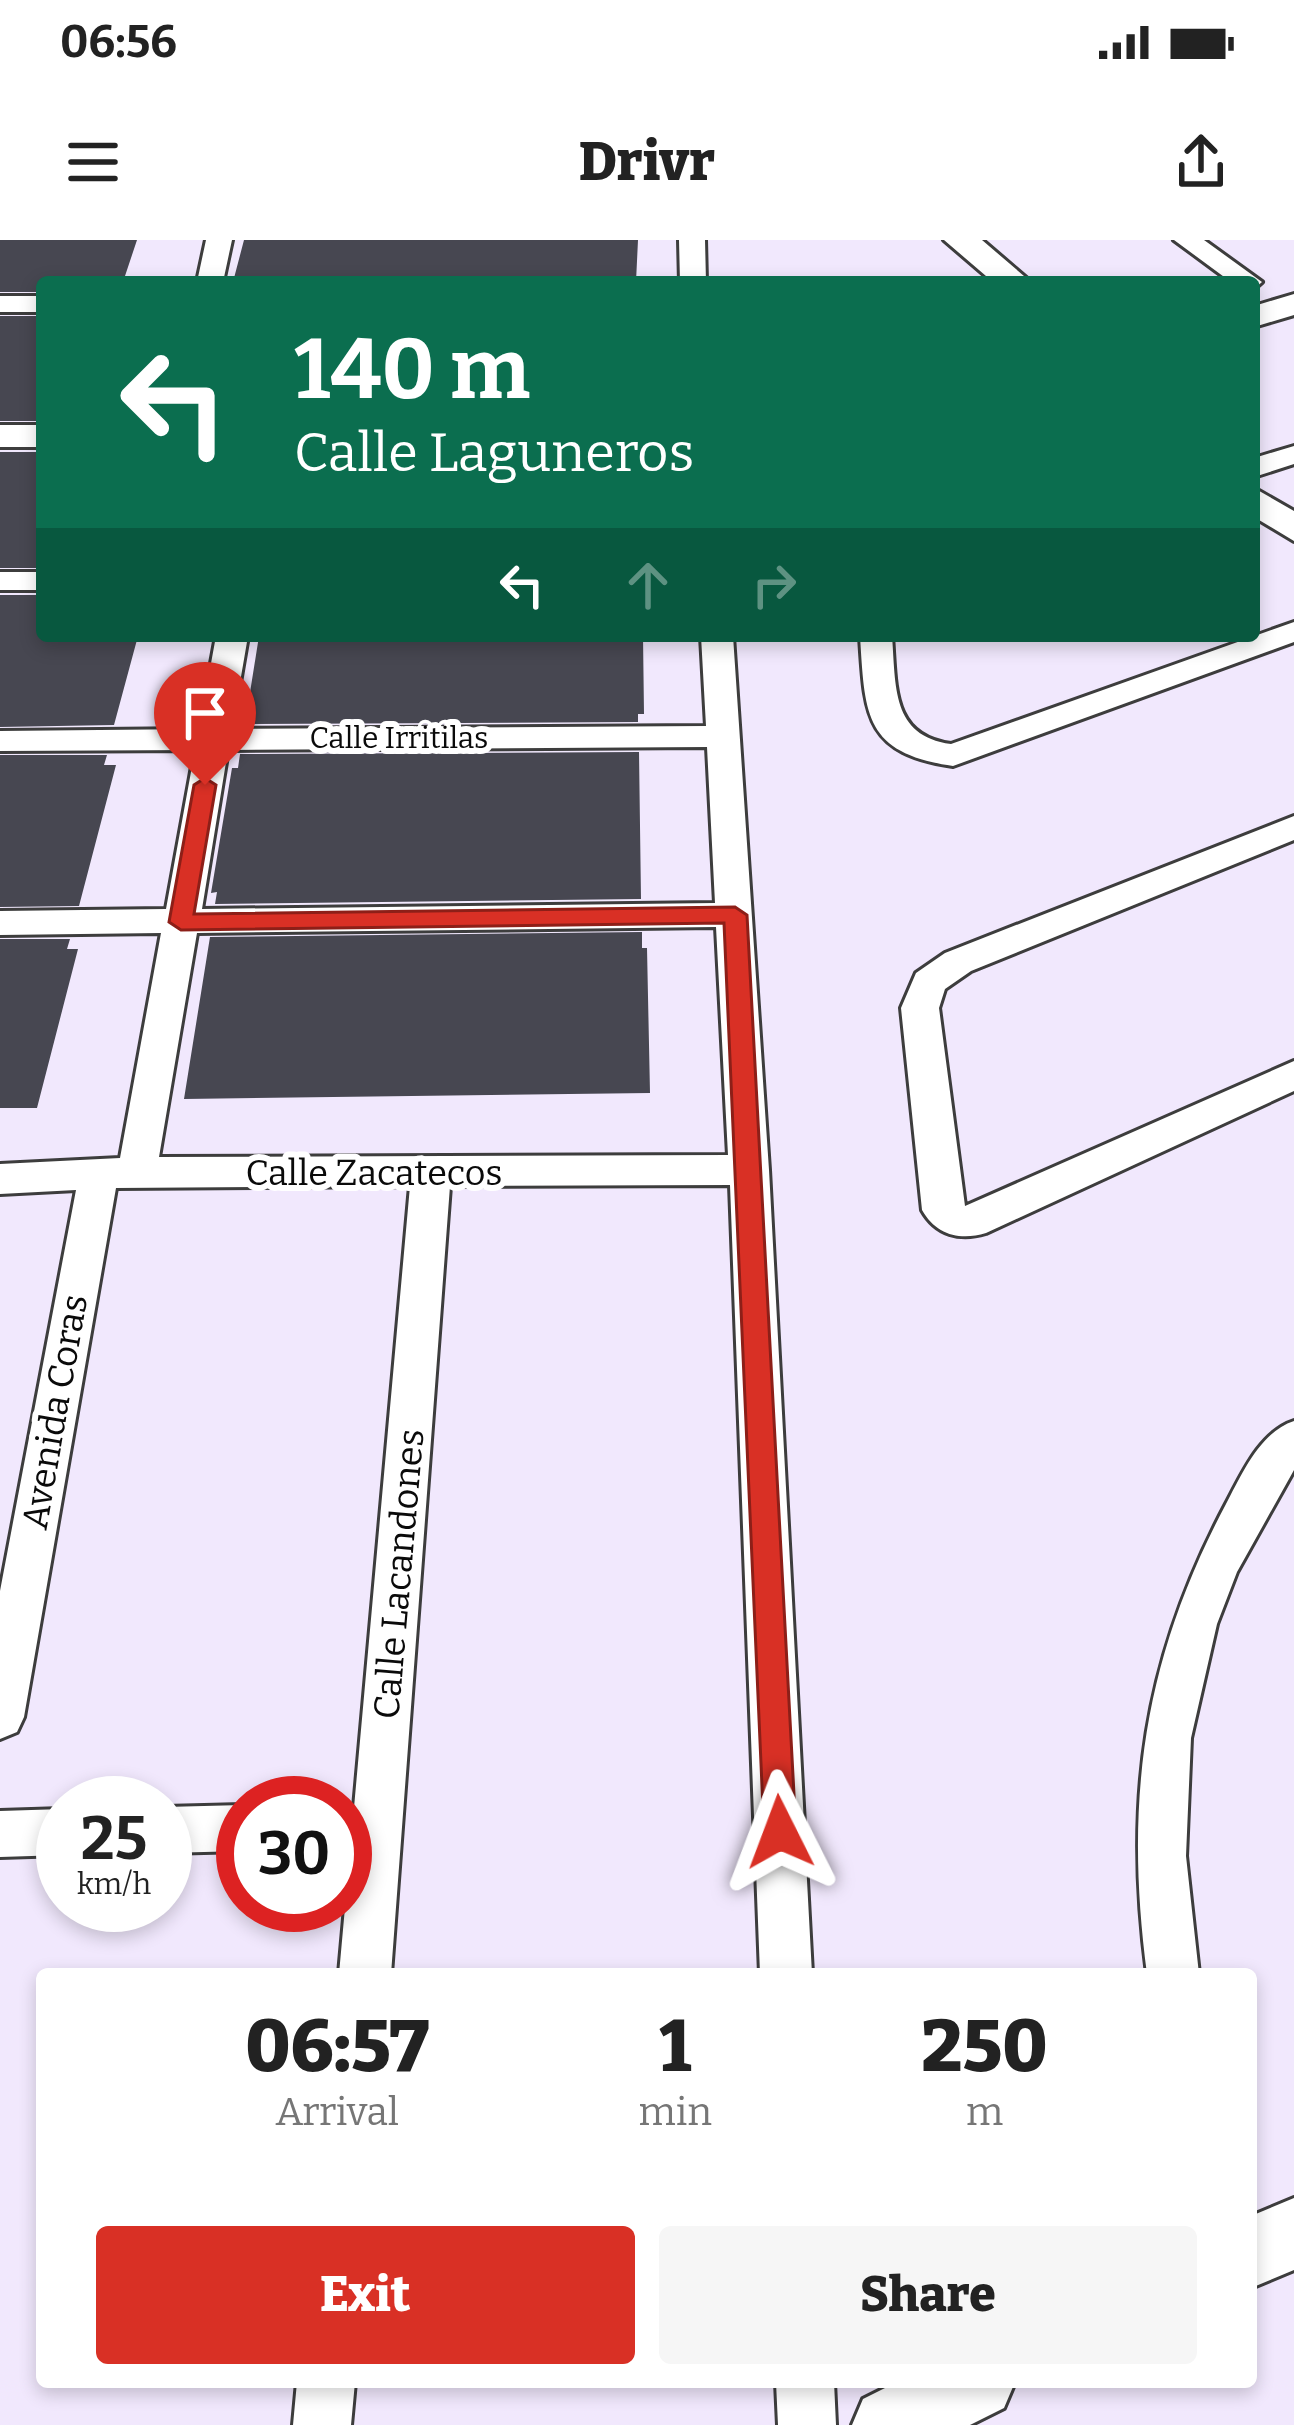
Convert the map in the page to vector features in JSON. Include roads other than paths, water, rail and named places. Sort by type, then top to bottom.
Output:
[{"type":"street","points":[[211,276],[219,240]]},
{"type":"street","points":[[692,240],[693,276]]},
{"type":"street","points":[[921,240],[966,276]]},
{"type":"street","points":[[961,240],[1006,276]]},
{"type":"street","points":[[1187,240],[1241,276]]},
{"type":"street","points":[[0,304],[36,304]]},
{"type":"street","points":[[0,436],[36,436]]},
{"type":"street","points":[[1263,470],[1294,492]]},
{"type":"street","points":[[1263,470],[1294,529]]},
{"type":"street","points":[[0,580],[36,580]]},
{"type":"street","points":[[876,642],[883,721],[912,748],[953,754],[1294,631]]},
{"type":"street","name":"Avenida Coras","points":[[0,1717],[117,1175],[181,922],[231,642]]},
{"type":"street","points":[[717,642],[749,1170],[786,1968]]},
{"type":"street","name":"Calle Irritilas","points":[[0,741],[725,736]]},
{"type":"street","points":[[1294,827],[958,962],[928,982],[920,1008],[942,1210],[956,1221],[972,1222],[1294,1075]]},
{"type":"street","points":[[0,923],[735,915]]},
{"type":"street","name":"Calle Zacatecos","points":[[0,1179],[749,1170]]},
{"type":"street","name":"Calle Lacandones","points":[[367,1776],[431,1174]]},
{"type":"street","points":[[1173,1968],[1159,1827],[1165,1731],[1191,1630],[1226,1544],[1276,1457],[1294,1439]]},
{"type":"street","points":[[0,1834],[36,1833]]},
{"type":"street","name":"Calle Lacandones","points":[[364,1932],[365,1968]]},
{"type":"street","points":[[1257,2249],[1294,2234]]},
{"type":"street","points":[[322,2425],[325,2388]]},
{"type":"street","points":[[805,2388],[807,2425]]},
{"type":"street","points":[[889,2425],[966,2388]]}]
